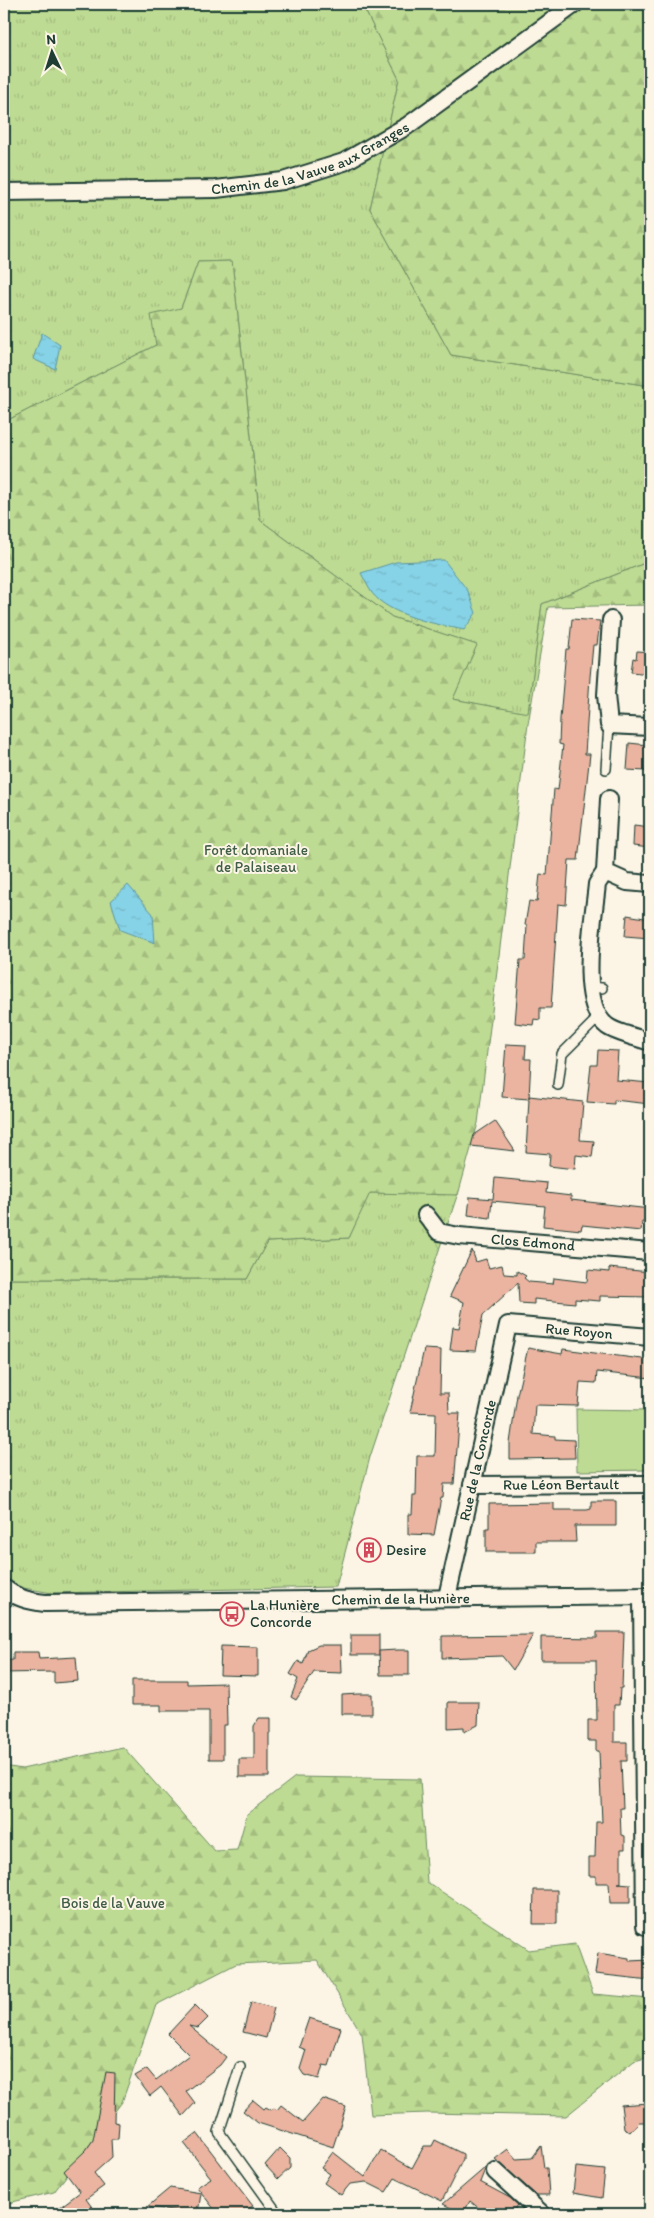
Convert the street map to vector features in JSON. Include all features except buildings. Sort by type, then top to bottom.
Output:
[{"type":"street","name":"Chemin de la Vauve aux Granges","points":[[4,192],[216,189],[284,181],[344,162],[407,126],[575,4]]},
{"type":"street","points":[[611,620],[606,695],[609,725],[650,727]]},
{"type":"street","points":[[609,799],[605,872],[597,884],[595,1009],[607,1026],[650,1042]]},
{"type":"street","points":[[605,872],[627,882],[650,884]]},
{"type":"street","name":"Clos Edmond","points":[[426,1215],[439,1232],[459,1236],[650,1252]]},
{"type":"street","name":"Rue Royon","points":[[508,1325],[650,1337]]},
{"type":"street","name":"Rue de la Concorde","points":[[448,1597],[508,1325]]},
{"type":"street","name":"Rue Léon Bertault","points":[[472,1485],[650,1484]]},
{"type":"street","name":"Chemin de la Hunière","points":[[7,1596],[45,1603],[646,1596]]},
{"type":"street","points":[[645,1926],[646,1596]]},
{"type":"street","points":[[495,2171],[542,2214]]},
{"type":"lane","points":[[606,769],[609,725]]},
{"type":"lane","points":[[558,1086],[562,1054],[600,1016]]},
{"type":"lane","points":[[240,2067],[219,2132],[278,2214]]},
{"type":"green space","points":[[4,4],[362,4],[399,79],[370,209],[451,355],[650,386],[650,531],[645,563],[542,604],[528,714],[453,699],[476,645],[392,617],[260,520],[232,261],[198,262],[181,308],[156,345],[4,422]]},
{"type":"green space","points":[[362,4],[650,4],[650,386],[451,355],[370,209],[399,79]]},
{"type":"green space","name":"Forêt domaniale de Palaiseau","points":[[232,261],[260,520],[392,617],[477,645],[453,699],[528,713],[542,604],[645,563],[650,531],[650,605],[548,607],[528,724],[478,1123],[458,1195],[370,1193],[349,1238],[267,1242],[247,1279],[4,1279],[4,422],[156,345],[151,315],[181,308],[198,262]]},
{"type":"green space","points":[[459,1190],[370,1457],[336,1587],[52,1593],[18,1587],[4,1578],[4,1279],[247,1279],[267,1242],[349,1238],[369,1193]]},
{"type":"green space","points":[[576,1409],[650,1410],[650,1470],[577,1471]]},
{"type":"green space","name":"Bois de la Vauve","points":[[123,1747],[215,1851],[237,1850],[247,1814],[295,1777],[420,1779],[427,1882],[529,1950],[575,1944],[593,1994],[650,1999],[650,2057],[634,2061],[566,2116],[428,2113],[371,2115],[362,2034],[317,1960],[236,1964],[156,2005],[122,2102],[54,2192],[4,2204],[4,1766],[22,1769]]},
{"type":"water","points":[[42,333],[60,345],[55,369],[33,359]]},
{"type":"water","points":[[444,560],[468,591],[476,613],[464,630],[414,618],[390,608],[372,593],[361,573],[396,562]]},
{"type":"water","points":[[128,885],[153,914],[155,943],[120,930],[111,901]]},
{"type":"place","name":"Desire","points":[[369,1550]]},
{"type":"place","name":"La Hunière Concorde","points":[[232,1614]]}]
